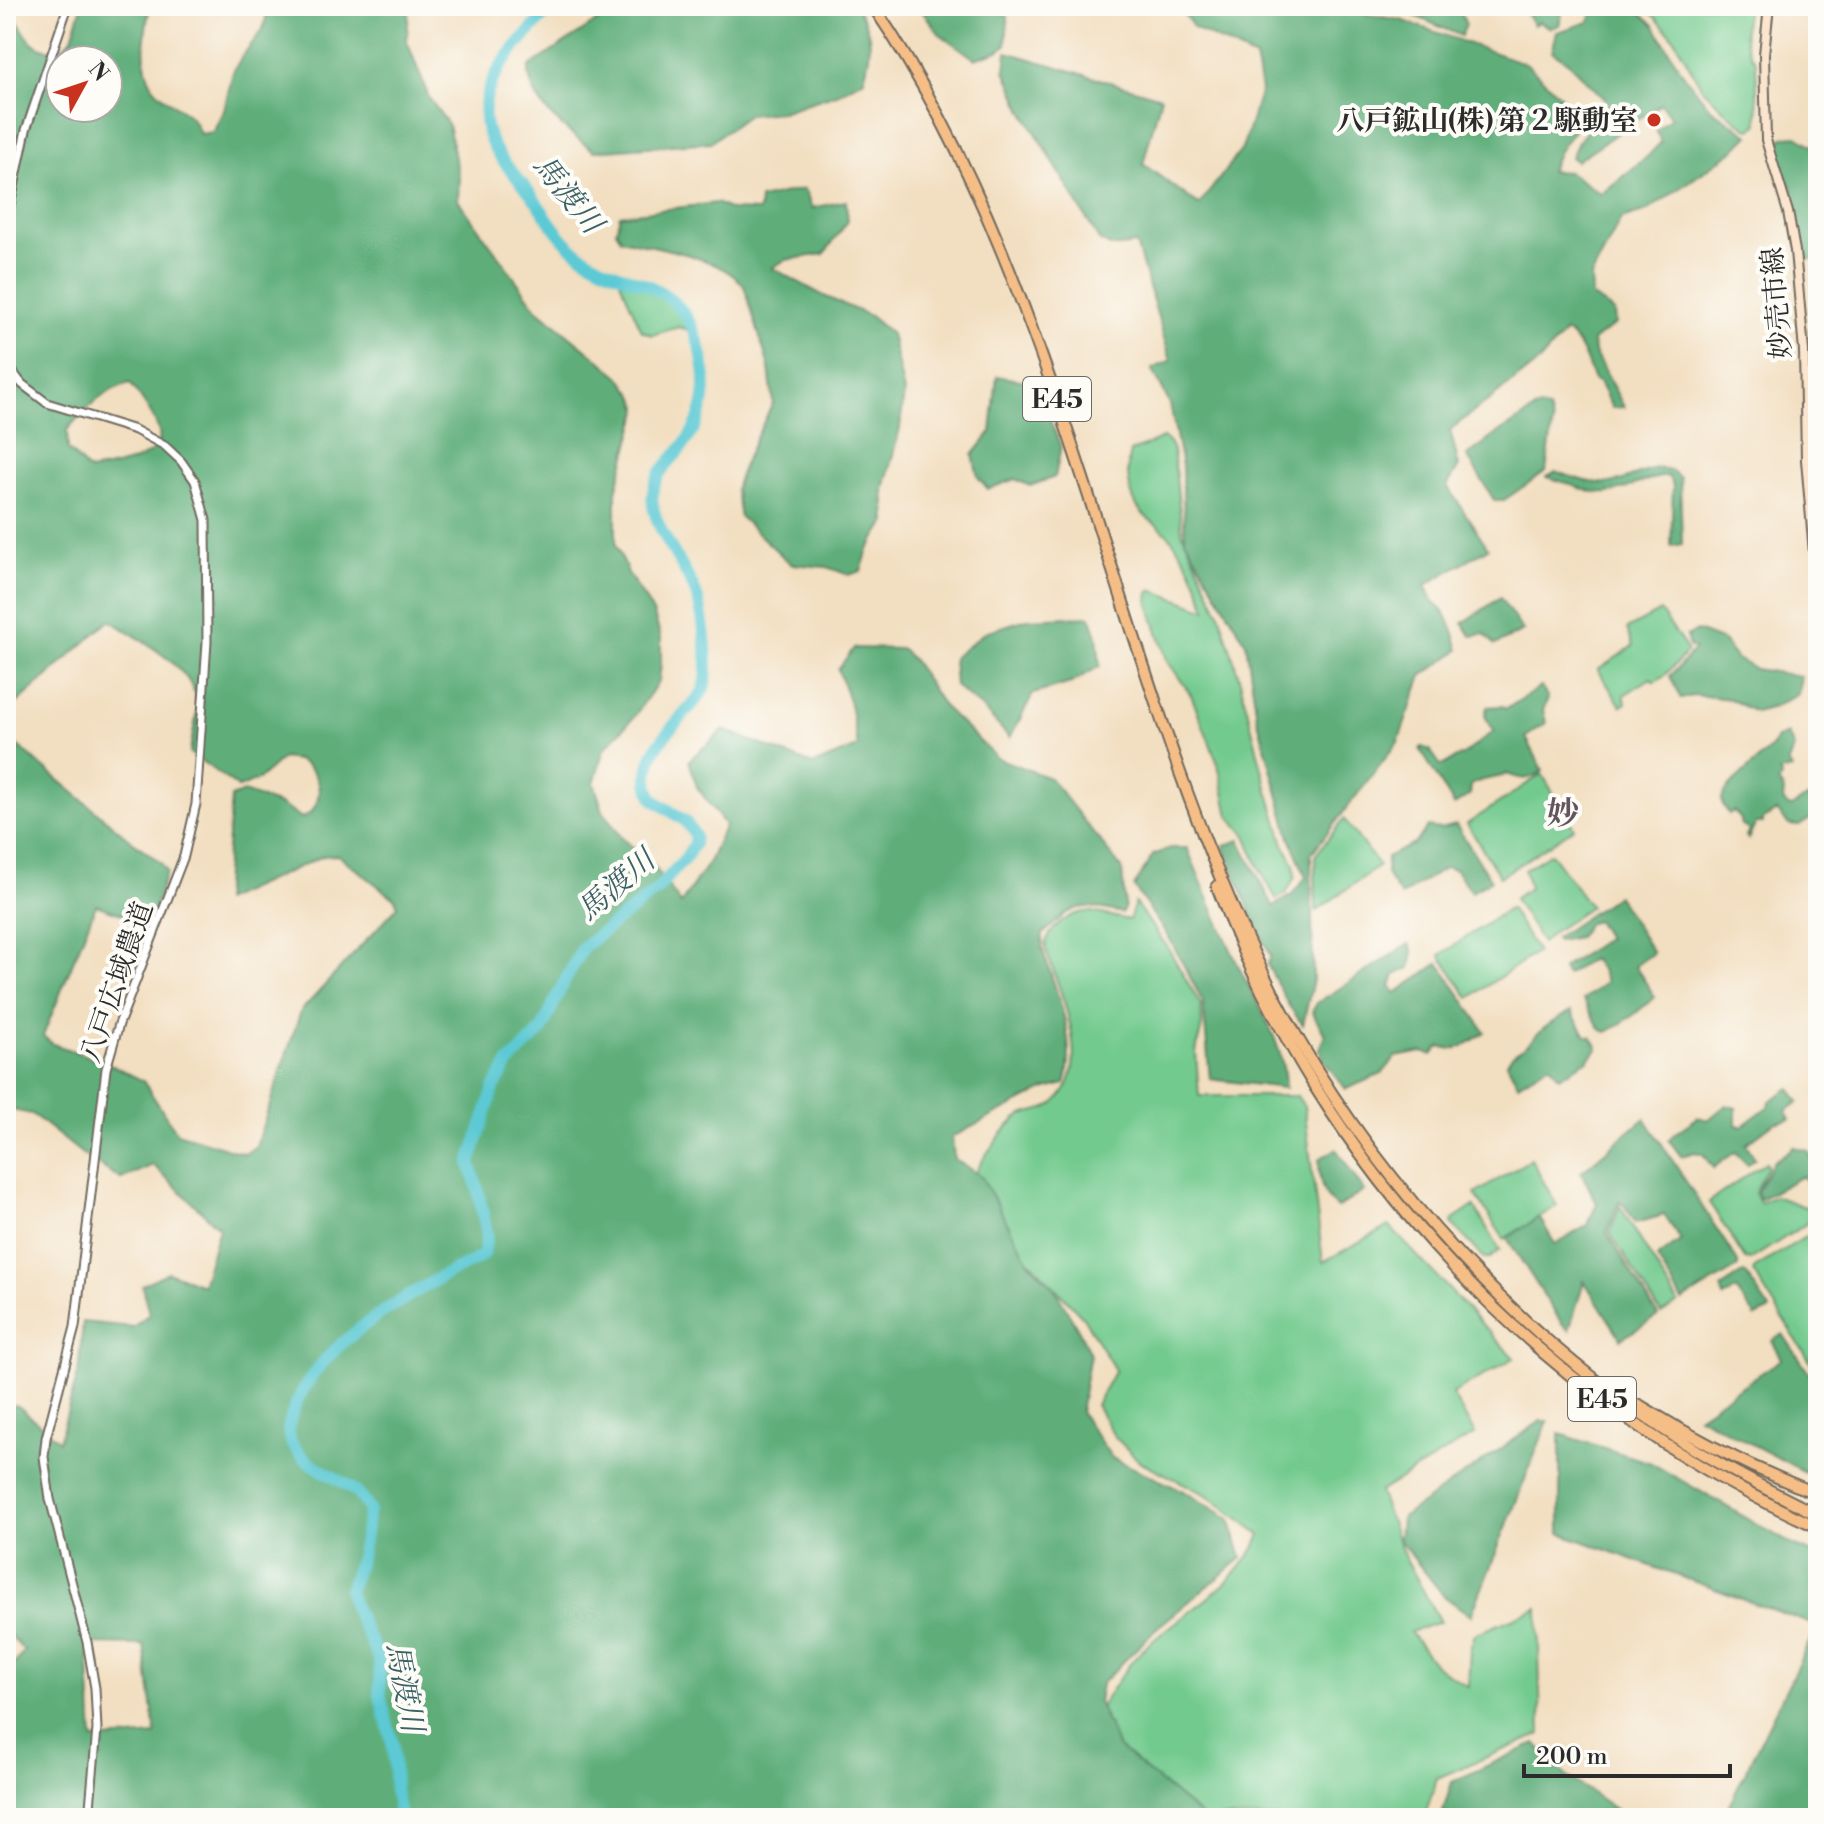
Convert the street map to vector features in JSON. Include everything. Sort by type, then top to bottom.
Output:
[{"type":"highway","name":"E45","points":[[873,6],[910,63],[957,149],[1002,252],[1064,419],[1221,897],[1248,962],[1286,1038],[1337,1120],[1418,1227],[1524,1336],[1589,1390],[1717,1475],[1816,1523]]},
{"type":"highway","name":"E45","points":[[1194,813],[1255,957],[1300,1042],[1385,1166],[1446,1242],[1519,1316],[1582,1370],[1688,1445],[1816,1523]]},
{"type":"highway","points":[[1582,1370],[1696,1439],[1768,1475],[1818,1494]]},
{"type":"main road","name":"妙売市線","points":[[1769,6],[1764,54],[1766,140],[1788,212],[1795,251],[1804,351],[1806,460],[1818,600]]},
{"type":"street","points":[[6,225],[26,130],[68,6]]},
{"type":"street","name":"八戸広域農道","points":[[6,363],[22,384],[47,403],[135,430],[165,446],[195,481],[206,520],[207,642],[196,804],[184,856],[119,1024],[106,1069],[75,1327],[46,1438],[44,1457],[50,1499],[87,1642],[95,1688],[97,1729],[89,1818]]},
{"type":"green space","points":[[82,6],[150,6],[144,47],[149,78],[159,93],[192,119],[200,134],[213,132],[224,110],[233,72],[263,29],[269,6],[407,6],[407,41],[429,98],[448,124],[459,178],[458,200],[537,309],[619,376],[634,395],[639,409],[616,491],[616,545],[628,573],[653,612],[661,638],[659,681],[633,718],[604,749],[594,783],[603,811],[622,838],[653,865],[681,904],[710,860],[725,825],[697,787],[689,760],[724,730],[813,765],[858,747],[850,704],[838,669],[854,648],[901,649],[913,660],[943,706],[997,758],[1050,778],[1122,869],[1125,906],[1122,913],[1078,908],[1063,916],[1043,934],[1042,948],[1067,1032],[1069,1050],[1065,1084],[1043,1090],[952,1137],[954,1159],[981,1176],[1029,1262],[1055,1289],[1079,1331],[1090,1354],[1080,1412],[1112,1458],[1185,1492],[1230,1519],[1242,1558],[1158,1627],[1101,1684],[1098,1702],[1118,1747],[1204,1818],[6,1818],[6,1676],[24,1651],[6,1631],[6,1404],[18,1406],[59,1441],[78,1374],[83,1322],[133,1327],[149,1314],[142,1285],[168,1272],[202,1285],[219,1228],[153,1165],[121,1179],[85,1156],[32,1114],[6,1109],[6,736],[161,863],[167,872],[149,921],[96,905],[43,1036],[53,1044],[110,1064],[143,1081],[177,1133],[245,1154],[256,1146],[301,1011],[398,906],[395,899],[338,855],[323,856],[223,901],[231,797],[244,792],[282,806],[302,818],[316,805],[319,788],[316,779],[305,765],[283,758],[259,779],[239,788],[190,753],[197,704],[194,691],[176,666],[163,655],[110,620],[6,713],[6,13],[17,21],[31,41],[44,49],[44,124],[124,124],[124,44],[66,44],[72,38]],"holes":[[[130,383],[157,426],[159,442],[145,456],[133,461],[89,471],[68,449],[67,430],[95,402],[112,390]],[[88,1644],[144,1645],[156,1735],[93,1740]]]},
{"type":"green space","points":[[620,6],[855,6],[866,24],[870,41],[864,79],[839,93],[781,112],[748,115],[711,142],[594,151],[561,125],[542,104],[530,80],[529,67]]},
{"type":"green space","points":[[918,6],[992,6],[1008,17],[1006,45],[975,59],[940,34]]},
{"type":"green space","points":[[1178,6],[1353,6],[1364,14],[1401,20],[1527,64],[1583,118],[1559,151],[1550,171],[1569,172],[1601,194],[1661,142],[1656,131],[1671,118],[1661,104],[1576,161],[1571,157],[1578,142],[1609,103],[1570,64],[1552,51],[1557,32],[1589,22],[1595,6],[1634,6],[1654,25],[1681,71],[1711,109],[1749,135],[1732,152],[1647,211],[1621,219],[1591,277],[1592,296],[1614,312],[1615,324],[1593,341],[1594,352],[1624,407],[1612,408],[1599,382],[1594,380],[1579,346],[1565,332],[1540,361],[1450,430],[1459,466],[1447,486],[1488,548],[1426,585],[1449,622],[1459,650],[1422,676],[1398,742],[1311,854],[1313,980],[1303,1025],[1289,1006],[1267,964],[1271,956],[1224,846],[1240,840],[1273,906],[1291,896],[1306,877],[1290,838],[1257,717],[1246,643],[1185,539],[1182,466],[1170,404],[1152,369],[1171,361],[1136,244],[1112,247],[1099,240],[1022,109],[1005,70],[1007,52],[1161,97],[1143,164],[1199,205],[1242,149],[1261,90],[1255,58],[1194,28]]},
{"type":"green space","points":[[1409,6],[1458,6],[1466,25],[1461,36],[1406,12]]},
{"type":"green space","points":[[1530,6],[1554,6],[1562,14],[1559,25],[1551,28],[1539,22],[1534,25],[1526,14]]},
{"type":"green space","points":[[1645,6],[1748,6],[1744,35],[1756,61],[1758,124],[1747,128],[1701,87],[1674,38]]},
{"type":"green space","points":[[1797,136],[1818,149],[1818,257],[1805,261],[1792,188],[1781,169],[1777,147],[1783,137]]},
{"type":"green space","points":[[804,189],[812,208],[846,201],[848,221],[824,254],[785,260],[772,268],[870,316],[891,334],[904,392],[900,428],[884,489],[886,522],[868,550],[861,571],[849,575],[827,567],[791,564],[740,517],[735,489],[773,403],[769,367],[744,286],[734,276],[704,260],[621,239],[616,231],[620,215],[716,203],[731,210],[759,211],[760,199]]},
{"type":"green space","points":[[622,278],[671,304],[679,311],[689,330],[679,327],[652,335],[642,331],[620,281]]},
{"type":"green space","points":[[1818,318],[1818,381],[1811,382],[1809,329]]},
{"type":"green space","points":[[997,376],[1025,381],[1037,388],[1061,447],[1055,477],[1030,486],[1015,479],[988,489],[978,477],[973,455],[991,432]]},
{"type":"green space","points":[[1539,407],[1549,410],[1553,422],[1546,471],[1504,500],[1494,500],[1467,456]]},
{"type":"green space","points":[[1163,438],[1173,450],[1182,532],[1219,612],[1264,777],[1284,844],[1294,864],[1295,877],[1286,894],[1276,899],[1246,835],[1229,816],[1218,764],[1191,695],[1167,660],[1148,601],[1152,590],[1207,610],[1182,554],[1167,533],[1141,512],[1131,491],[1130,452]]},
{"type":"green space","points":[[1657,468],[1672,471],[1680,478],[1682,544],[1671,546],[1673,485],[1668,476],[1608,493],[1586,490],[1547,477],[1556,472],[1588,481],[1612,483]]},
{"type":"green space","points":[[1500,598],[1523,631],[1495,645],[1485,634],[1471,636],[1463,623]]},
{"type":"green space","points":[[1660,611],[1688,651],[1665,675],[1654,682],[1651,678],[1624,695],[1626,703],[1621,706],[1598,670],[1633,646],[1627,629]]},
{"type":"green space","points":[[1090,616],[1097,635],[1100,666],[1071,683],[1033,694],[1010,738],[982,708],[955,686],[953,658],[985,632],[1027,619]]},
{"type":"green space","points":[[1697,631],[1723,641],[1737,659],[1755,669],[1801,676],[1798,694],[1774,707],[1755,712],[1730,699],[1695,695],[1681,699],[1670,676],[1695,649],[1689,646],[1686,636]]},
{"type":"green space","points":[[1541,687],[1548,698],[1543,710],[1546,723],[1526,737],[1543,771],[1529,778],[1507,774],[1479,781],[1471,785],[1470,795],[1454,805],[1420,749],[1430,750],[1441,766],[1463,755],[1494,731],[1485,716],[1487,707],[1502,706],[1506,709]]},
{"type":"green space","points":[[1788,734],[1794,748],[1788,762],[1792,769],[1779,772],[1782,777],[1778,782],[1784,791],[1783,800],[1791,807],[1818,792],[1818,814],[1799,826],[1789,825],[1777,811],[1763,819],[1763,823],[1756,823],[1748,839],[1749,830],[1741,824],[1734,811],[1729,814],[1722,802],[1723,796],[1777,738]]},
{"type":"green space","points":[[1542,774],[1574,828],[1500,877],[1467,824]]},
{"type":"green space","points":[[1344,819],[1379,866],[1316,911],[1315,856]]},
{"type":"green space","points":[[1456,825],[1491,880],[1471,892],[1456,870],[1446,867],[1401,896],[1386,874],[1387,857],[1414,844],[1428,827],[1441,829]]},
{"type":"green space","points":[[1170,848],[1187,848],[1230,949],[1275,1039],[1284,1071],[1285,1088],[1210,1079],[1203,1002],[1171,941],[1134,887],[1153,855]]},
{"type":"green space","points":[[1551,853],[1590,907],[1542,943],[1514,899],[1529,888],[1524,870]]},
{"type":"green space","points":[[1617,896],[1653,953],[1635,966],[1655,997],[1607,1032],[1601,1030],[1583,1000],[1606,982],[1601,970],[1592,959],[1566,975],[1563,968],[1607,938],[1596,920],[1588,923],[1578,937],[1557,941],[1555,938]]},
{"type":"green space","points":[[1135,903],[1166,945],[1201,1005],[1202,1025],[1196,1052],[1199,1096],[1297,1096],[1304,1106],[1323,1262],[1389,1226],[1514,1358],[1452,1394],[1475,1434],[1379,1492],[1404,1555],[1440,1622],[1410,1632],[1436,1666],[1468,1687],[1470,1649],[1475,1634],[1538,1608],[1541,1734],[1437,1778],[1424,1818],[1202,1818],[1098,1735],[1093,1718],[1132,1661],[1226,1582],[1240,1568],[1261,1535],[1207,1495],[1139,1461],[1114,1436],[1096,1405],[1115,1370],[1083,1317],[1014,1244],[971,1184],[984,1158],[1004,1132],[1017,1118],[1052,1105],[1065,1090],[1072,1072],[1074,1051],[1071,1029],[1045,947],[1051,933],[1069,917],[1084,912],[1129,920]]},
{"type":"green space","points":[[1510,908],[1537,952],[1469,998],[1440,955]]},
{"type":"green space","points":[[1409,944],[1413,951],[1410,968],[1395,975],[1391,986],[1396,993],[1439,963],[1485,1032],[1458,1048],[1440,1047],[1432,1055],[1422,1052],[1396,1057],[1382,1074],[1346,1089],[1324,1061],[1319,1049],[1325,1035],[1312,1012],[1317,1003]]},
{"type":"green space","points":[[1571,1011],[1586,1036],[1591,1036],[1598,1048],[1588,1060],[1559,1077],[1550,1064],[1518,1084],[1507,1063],[1509,1059],[1544,1028]]},
{"type":"green space","points":[[1790,1088],[1799,1102],[1786,1111],[1791,1119],[1774,1123],[1746,1144],[1755,1158],[1748,1165],[1735,1152],[1713,1168],[1703,1154],[1695,1152],[1681,1156],[1669,1140],[1698,1117],[1708,1120],[1726,1105],[1736,1108],[1736,1125],[1742,1126]]},
{"type":"green space","points":[[1645,1118],[1738,1262],[1738,1267],[1682,1301],[1657,1258],[1681,1240],[1664,1215],[1636,1223],[1619,1202],[1607,1233],[1658,1316],[1621,1339],[1584,1281],[1569,1330],[1507,1238],[1539,1217],[1555,1244],[1588,1225],[1597,1203],[1581,1172]]},
{"type":"green space","points":[[1794,1147],[1809,1151],[1818,1175],[1808,1183],[1802,1176],[1760,1199],[1757,1192],[1773,1162]]},
{"type":"green space","points":[[1336,1149],[1364,1191],[1337,1208],[1327,1198],[1322,1186],[1319,1159]]},
{"type":"green space","points":[[1531,1159],[1557,1206],[1504,1239],[1475,1194]]},
{"type":"green space","points":[[1766,1162],[1768,1165],[1755,1193],[1760,1203],[1775,1196],[1805,1207],[1818,1203],[1818,1216],[1750,1260],[1745,1259],[1709,1202]]},
{"type":"green space","points":[[1474,1206],[1500,1250],[1490,1258],[1484,1258],[1452,1224],[1453,1220]]},
{"type":"green space","points":[[1620,1206],[1678,1303],[1661,1314],[1610,1233]]},
{"type":"green space","points":[[1807,1236],[1818,1243],[1818,1374],[1753,1272]]},
{"type":"green space","points":[[1743,1273],[1770,1310],[1756,1317],[1736,1290],[1724,1297],[1721,1288]]},
{"type":"green space","points":[[1783,1334],[1818,1387],[1818,1455],[1815,1454],[1805,1472],[1698,1416],[1782,1359],[1772,1341]]},
{"type":"green space","points":[[1541,1421],[1548,1421],[1471,1616],[1444,1596],[1399,1540],[1401,1518]]},
{"type":"green space","points":[[1560,1434],[1651,1463],[1795,1546],[1818,1555],[1818,1818],[1723,1818],[1817,1626],[1560,1533]]},
{"type":"green space","points":[[1536,1743],[1565,1775],[1629,1818],[1441,1818],[1452,1782]]},
{"type":"waterway","name":"馬渡川","points":[[400,1818],[393,1746],[380,1695],[379,1659],[349,1591],[361,1556],[369,1510],[353,1490],[299,1453],[289,1437],[290,1419],[307,1384],[340,1345],[403,1300],[484,1254],[487,1234],[470,1163],[494,1088],[508,1064],[542,1030],[583,947],[656,891],[687,856],[695,835],[685,821],[653,799],[648,772],[657,748],[699,697],[706,680],[706,648],[698,599],[661,529],[653,503],[654,485],[659,474],[687,440],[700,414],[705,388],[703,359],[690,322],[678,306],[650,286],[598,265],[572,248],[491,142],[485,115],[493,80],[514,48],[553,6]]},
{"type":"place","name":"八戸鉱山(株) 第２駆動室","points":[[1654,120]]},
{"type":"district","name":"妙","points":[[1563,813]]}]
